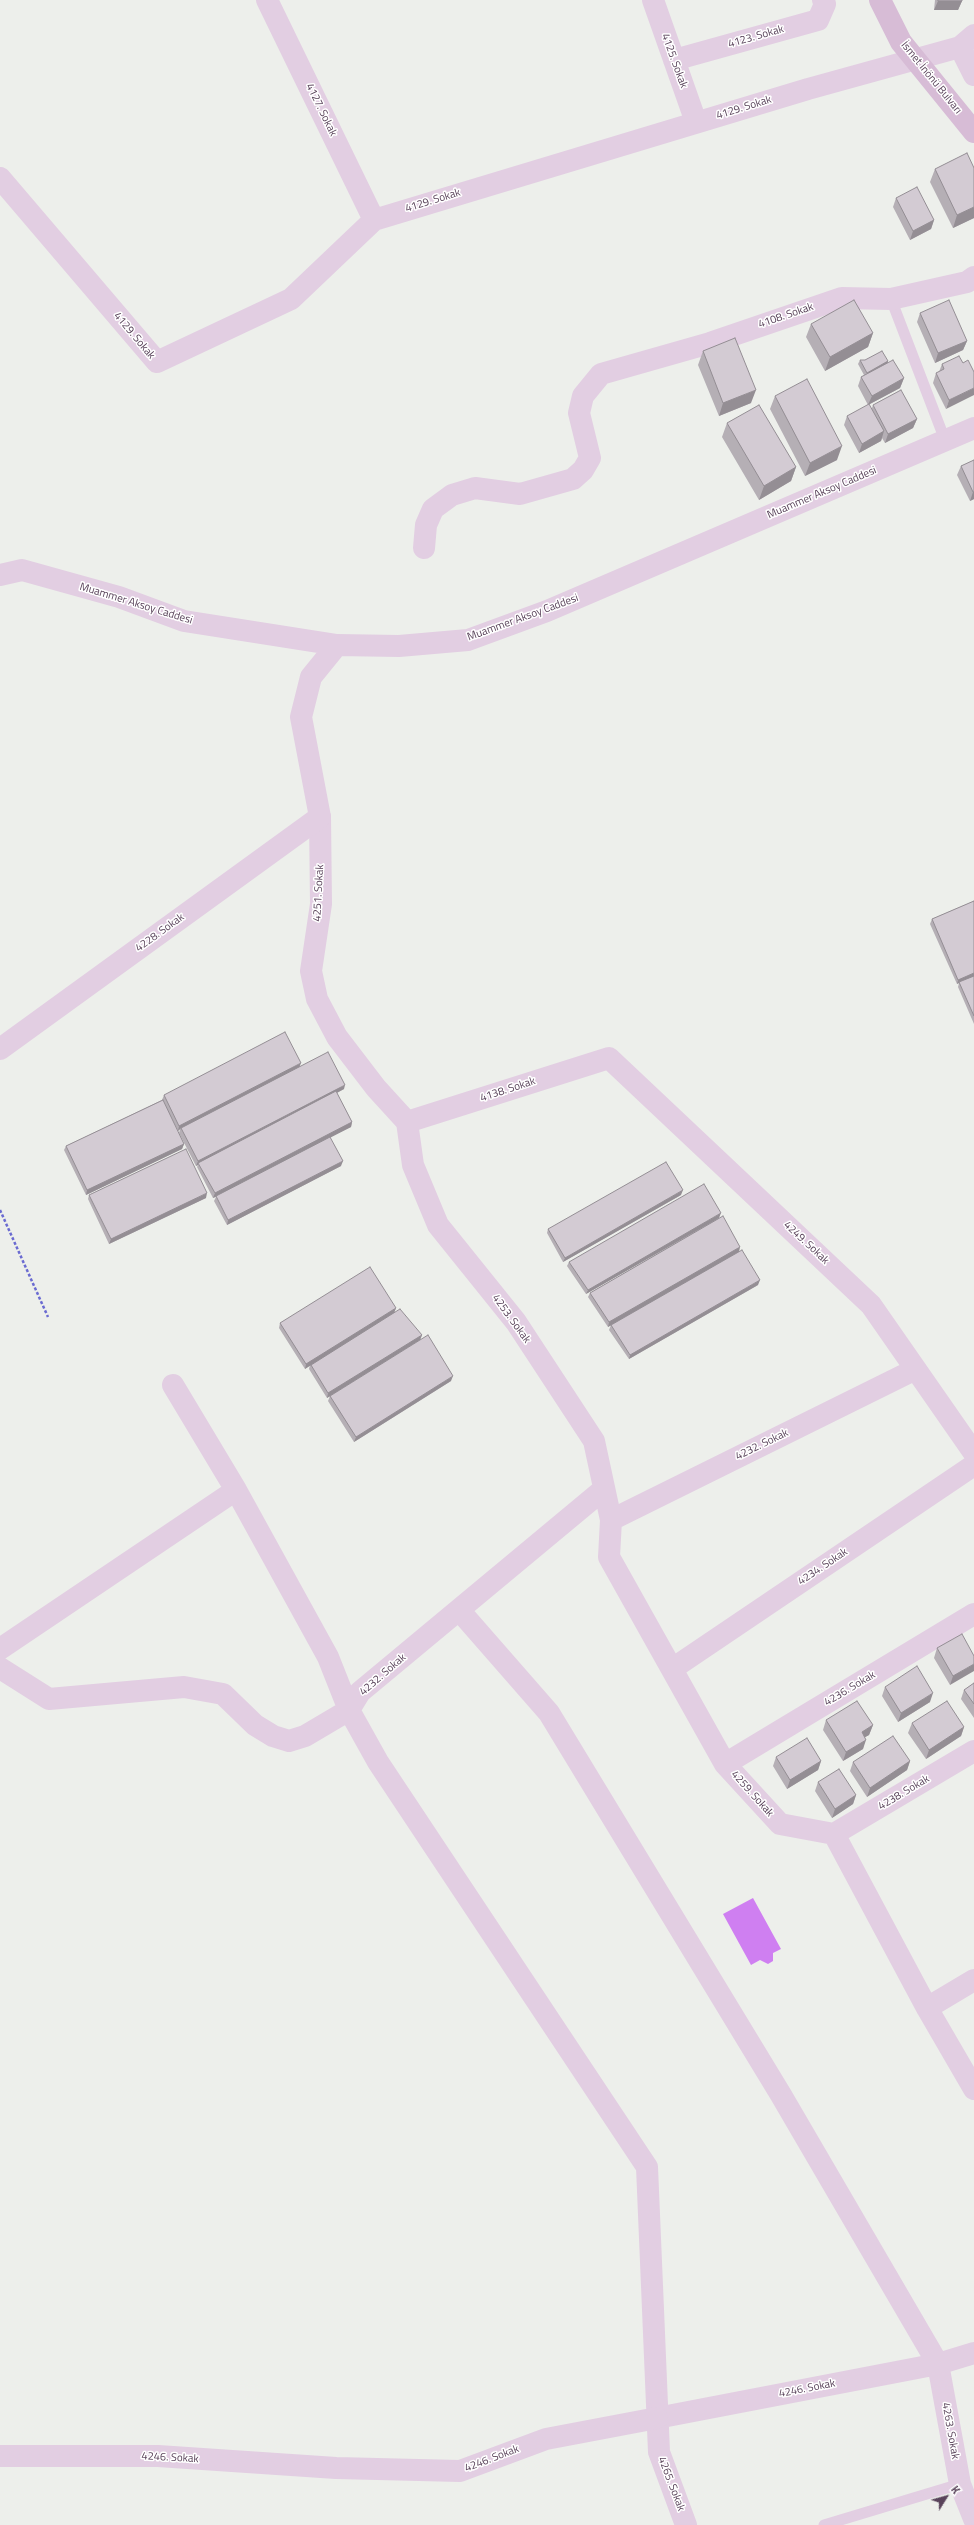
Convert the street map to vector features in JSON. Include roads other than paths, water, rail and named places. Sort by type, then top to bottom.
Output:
[{"type":"main road","name":"İsmet İnönü Bulvarı","points":[[880,0],[901,42],[974,132]]},
{"type":"street","name":"4127. Sokak","points":[[267,0],[374,220]]},
{"type":"street","name":"4125. Sokak","points":[[653,0],[696,122]]},
{"type":"street","name":"4123. Sokak","points":[[674,60],[818,20],[825,4],[824,0]]},
{"type":"street","name":"4129. Sokak","points":[[0,178],[157,362],[291,299],[374,220],[696,122],[915,60],[967,41]]},
{"type":"street","points":[[967,41],[974,75]]},
{"type":"street","name":"4108. Sokak","points":[[424,548],[426,525],[433,509],[452,495],[475,488],[520,494],[573,479],[583,470],[590,458],[578,414],[583,396],[601,374],[710,343],[842,298],[891,299],[967,282],[974,277]]},
{"type":"street","name":"Muammer Aksoy Caddesi","points":[[0,575],[22,570],[119,597],[184,621],[337,645],[399,646],[468,640],[546,611],[974,428]]},
{"type":"street","name":"4251. Sokak","points":[[337,645],[311,677],[301,717],[320,817],[321,904],[311,971],[317,999],[337,1037],[376,1088],[407,1122]]},
{"type":"street","name":"4228. Sokak","points":[[0,1049],[320,817]]},
{"type":"street","name":"4138. Sokak","points":[[407,1122],[609,1058]]},
{"type":"street","name":"4249. Sokak","points":[[609,1058],[871,1305],[914,1370],[974,1453]]},
{"type":"street","name":"4253. Sokak","points":[[407,1122],[413,1165],[438,1225],[516,1322],[594,1441],[611,1520]]},
{"type":"street","name":"4232. Sokak","points":[[611,1520],[914,1370]]},
{"type":"street","name":"4265. Sokak","points":[[173,1386],[236,1490],[328,1657],[349,1710],[378,1762],[647,2167],[658,2452],[686,2525]]},
{"type":"street","name":"4234. Sokak","points":[[672,1669],[974,1465]]},
{"type":"street","name":"4232. Sokak","points":[[0,1668],[49,1699],[184,1687],[223,1694],[255,1725],[273,1736],[289,1741],[305,1736],[349,1710],[360,1692],[604,1489]]},
{"type":"street","points":[[0,1649],[236,1490]]},
{"type":"street","name":"4259. Sokak","points":[[611,1520],[609,1557],[725,1764],[780,1824],[834,1834]]},
{"type":"street","name":"4263. Sokak","points":[[459,1610],[549,1713],[781,2095],[938,2364],[960,2484],[974,2519]]},
{"type":"street","name":"4236. Sokak","points":[[725,1764],[974,1614]]},
{"type":"street","name":"4238. Sokak","points":[[834,1834],[974,1751]]},
{"type":"street","points":[[834,1834],[927,2008],[974,2089]]},
{"type":"street","points":[[927,2008],[974,1980]]},
{"type":"street","name":"4246. Sokak","points":[[0,2456],[158,2456],[336,2468],[460,2471],[546,2439],[938,2364],[974,2353]]},
{"type":"lane","points":[[891,299],[944,440]]},
{"type":"lane","points":[[824,2525],[960,2484]]}]
